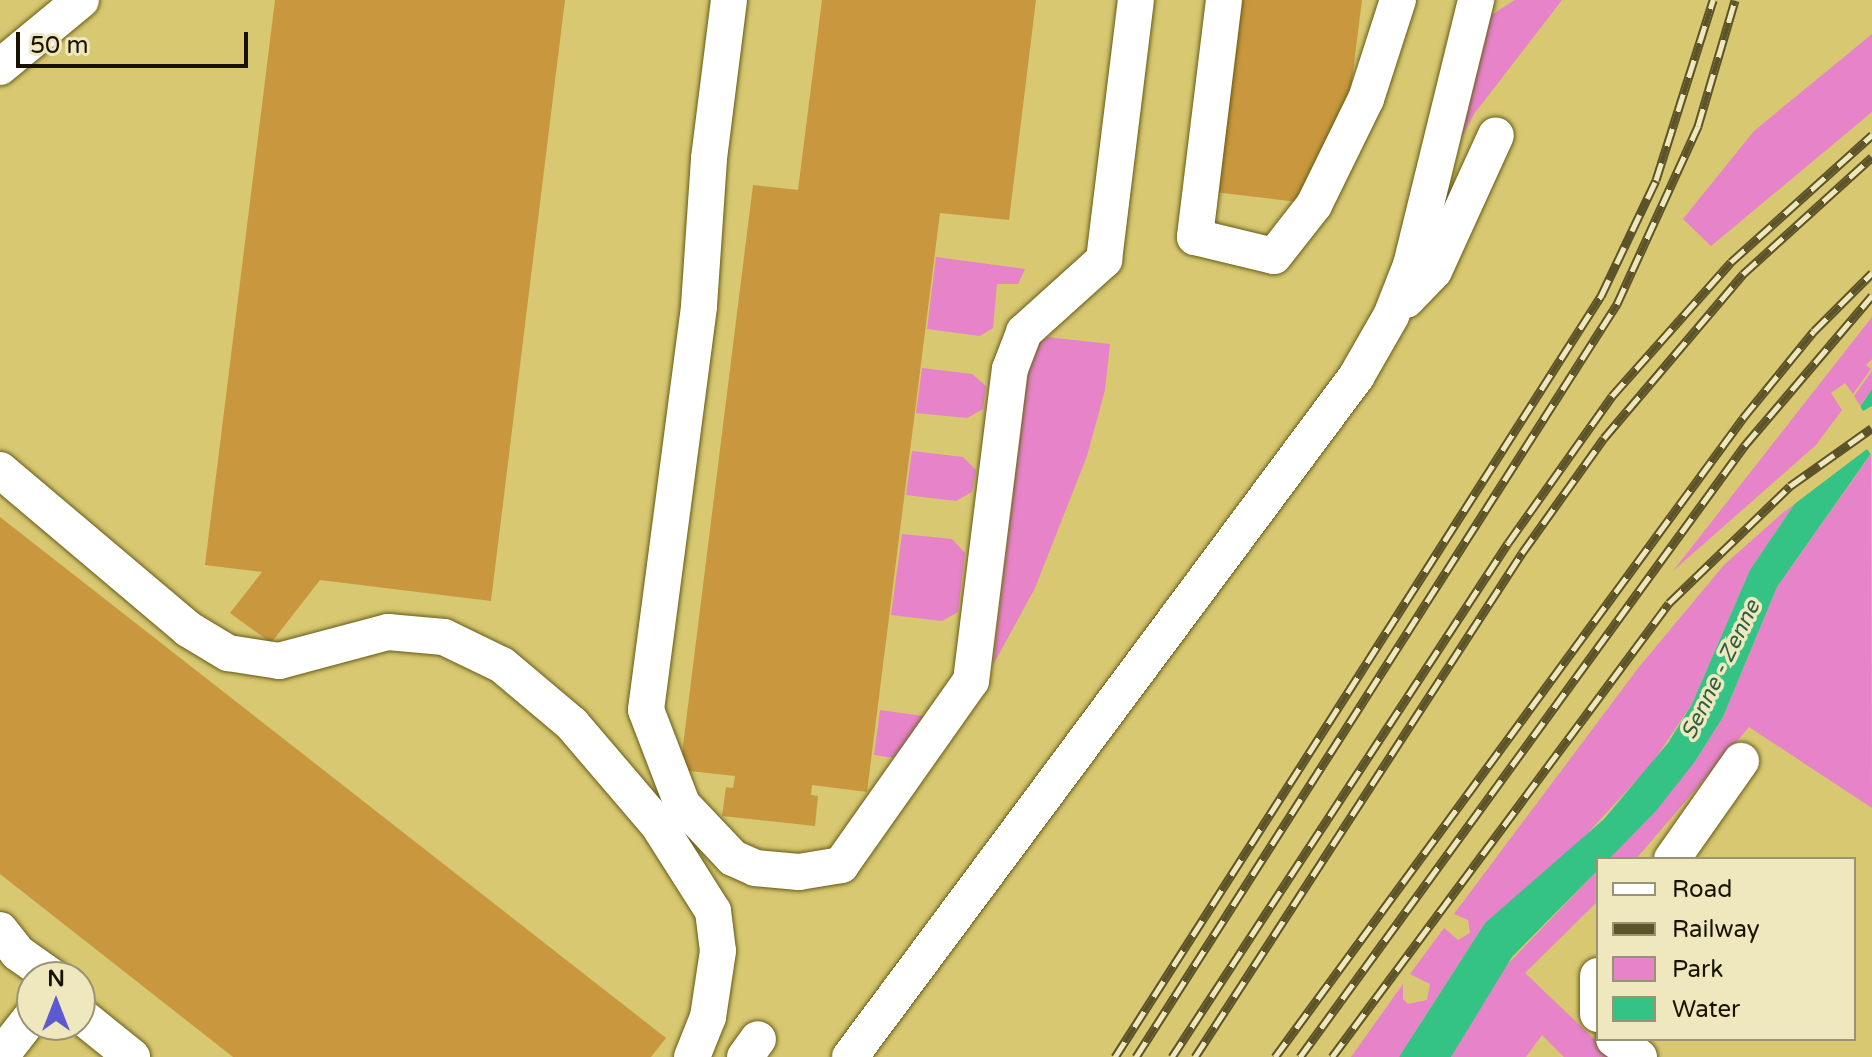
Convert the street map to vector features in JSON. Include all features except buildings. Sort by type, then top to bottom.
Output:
[{"type":"lane","points":[[0,67],[81,0]]},
{"type":"lane","points":[[729,0],[709,159],[699,307],[646,710],[682,804],[733,858],[755,868],[799,872],[841,865],[971,681],[1010,369],[1024,332],[1104,260],[1136,0]]},
{"type":"lane","points":[[1224,0],[1195,237],[1274,256],[1314,205],[1366,99],[1398,0]]},
{"type":"lane","points":[[850,1057],[1356,377],[1391,316],[1411,265],[1476,0]]},
{"type":"lane","points":[[1391,316],[1434,271],[1496,135]]},
{"type":"lane","points":[[0,470],[188,629],[228,653],[279,661],[388,632],[444,637],[502,665],[572,724],[659,826],[713,911],[718,951],[708,1017],[692,1057]]},
{"type":"lane","points":[[1673,857],[1741,761]]},
{"type":"lane","points":[[96,1028],[132,1057]]},
{"type":"lane","points":[[0,1057],[16,1036]]},
{"type":"lane","points":[[1617,1041],[1639,1057]]},
{"type":"green space","points":[[1515,0],[1562,0],[1474,114],[1450,160],[1486,18]]},
{"type":"green space","points":[[1872,34],[1872,112],[1711,246],[1683,219],[1754,131]]},
{"type":"green space","points":[[936,257],[1025,269],[1018,284],[997,284],[993,328],[980,336],[927,329]]},
{"type":"green space","points":[[1872,317],[1872,359],[1866,365],[1871,369],[1853,394],[1845,383],[1831,393],[1842,410],[1816,445],[1673,571]]},
{"type":"green space","points":[[1047,337],[1110,344],[1105,390],[1087,456],[1035,588],[993,665],[1030,352]]},
{"type":"green space","points":[[922,368],[972,374],[986,386],[983,409],[967,418],[916,413]]},
{"type":"green space","points":[[1872,371],[1872,389],[1860,406],[1854,396]]},
{"type":"green space","points":[[912,451],[963,457],[976,470],[972,492],[956,501],[906,495]]},
{"type":"green space","points":[[1871,454],[1872,808],[1749,727],[1638,857],[1611,857],[1696,760],[1723,717],[1777,587]]},
{"type":"green space","points":[[1797,500],[1750,570],[1692,704],[1651,765],[1570,852],[1485,923],[1399,1057],[1351,1057],[1403,984],[1403,999],[1408,1004],[1427,1000],[1430,984],[1410,974],[1444,928],[1458,940],[1470,933],[1468,920],[1454,914],[1639,667],[1724,565]]},
{"type":"green space","points":[[902,534],[952,539],[965,553],[958,612],[942,621],[891,615]]},
{"type":"green space","points":[[880,710],[930,717],[901,759],[874,755]]},
{"type":"green space","points":[[1596,872],[1596,903],[1525,973],[1613,1057],[1564,1057],[1542,1035],[1526,1057],[1451,1057],[1500,972]]},
{"type":"water","name":"Senne - Zenne","points":[[1872,389],[1872,452],[1777,587],[1723,717],[1696,760],[1656,811],[1611,857],[1596,857],[1596,872],[1512,957],[1451,1057],[1399,1057],[1485,923],[1604,819],[1668,743],[1692,704],[1750,570]]},
{"type":"pier","points":[[1858,402],[1863,411],[1872,406],[1872,456],[1867,449],[1784,512]]},
{"type":"railway","points":[[1115,1057],[1601,296],[1656,180],[1713,0]]},
{"type":"railway","points":[[1136,1057],[1617,304],[1698,126],[1735,0]]},
{"type":"railway","points":[[1172,1057],[1508,543],[1612,396],[1731,262],[1872,135]]},
{"type":"railway","points":[[1195,1057],[1522,553],[1604,438],[1743,274],[1872,157]]},
{"type":"railway","points":[[1275,1057],[1743,418],[1814,331],[1872,273]]},
{"type":"railway","points":[[1300,1057],[1745,445],[1872,296]]},
{"type":"railway","points":[[1332,1057],[1669,603],[1790,486],[1872,428]]}]
